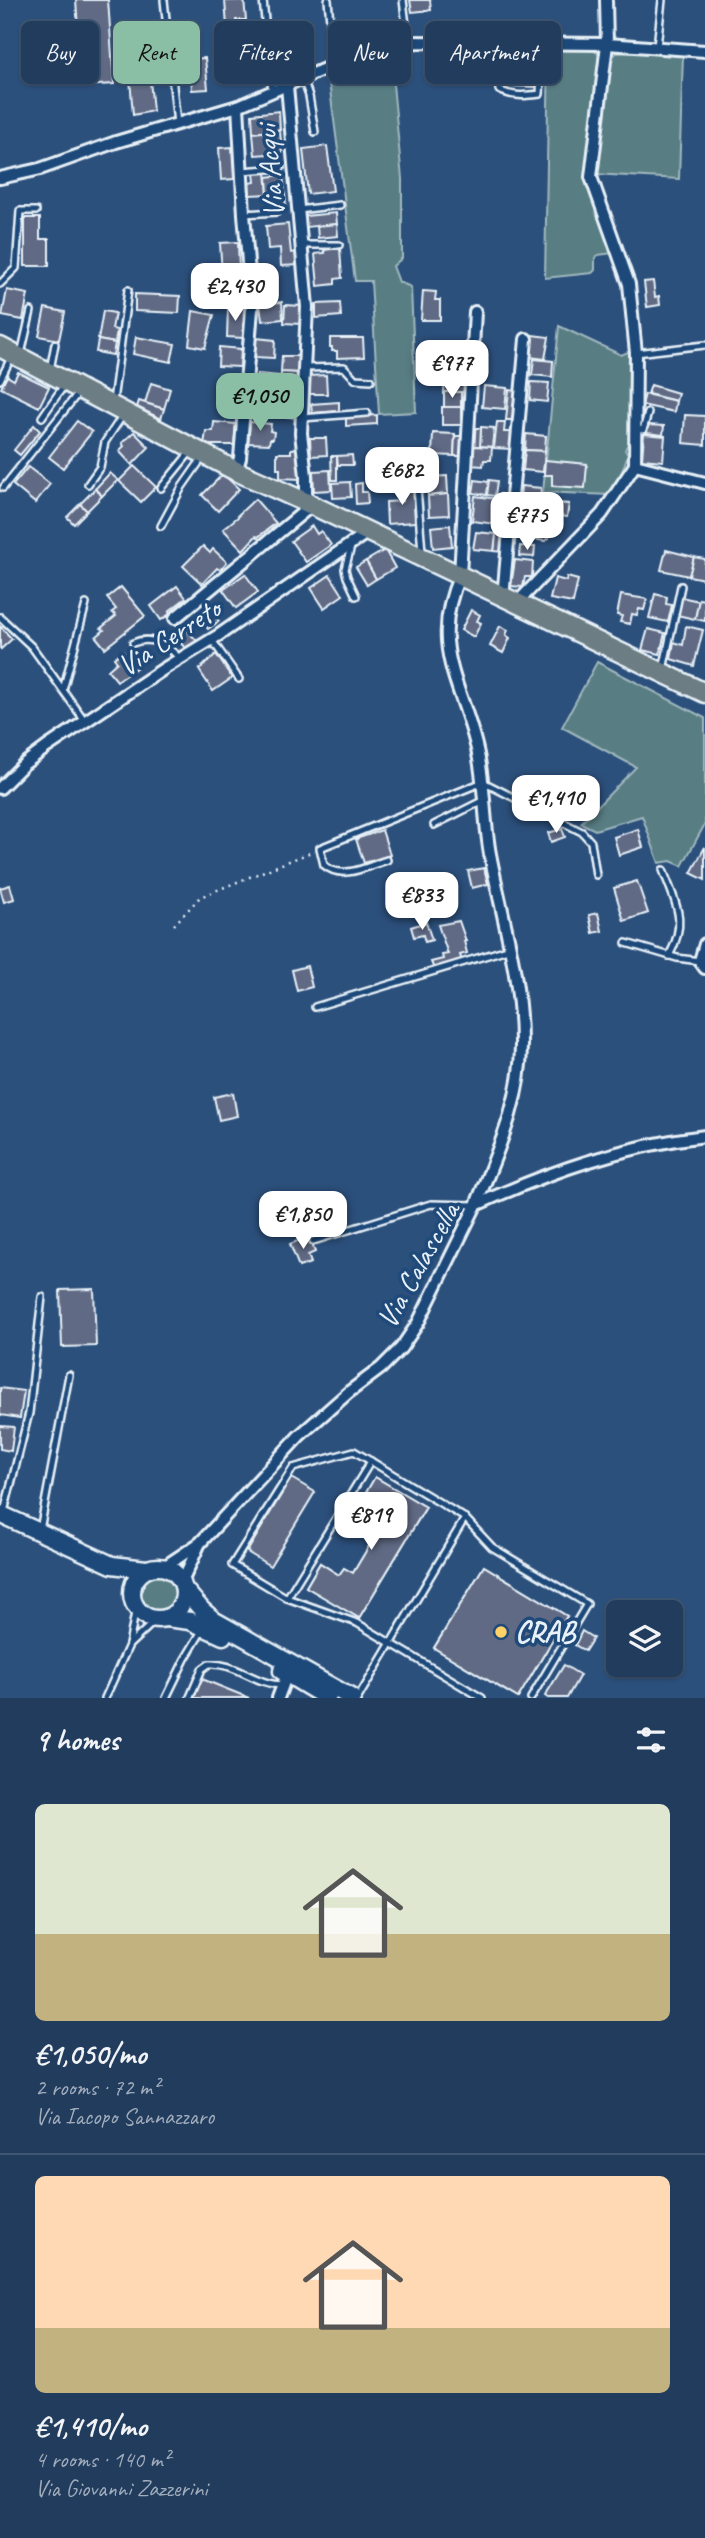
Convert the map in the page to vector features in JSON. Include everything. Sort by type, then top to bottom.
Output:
[{"type":"main road","points":[[11,353],[236,471],[309,503],[705,693]]},
{"type":"main road","points":[[2,1515],[95,1559],[120,1567],[164,1567],[177,1574],[196,1604],[215,1621],[352,1698]]},
{"type":"main road","points":[[95,1559],[110,1569],[145,1616],[205,1627],[285,1680],[327,1698]]},
{"type":"main road","points":[[134,1601],[135,1580],[146,1569]]},
{"type":"main road","points":[[162,1618],[181,1607],[183,1585]]},
{"type":"street","points":[[510,601],[602,514],[635,465],[636,353],[629,284],[592,177],[607,44],[606,0]]},
{"type":"street","points":[[561,44],[607,44],[705,51]]},
{"type":"street","points":[[0,178],[40,169],[238,106],[292,84]]},
{"type":"street","name":"Via Acqui","points":[[287,86],[307,307],[302,418],[309,503]]},
{"type":"street","points":[[236,471],[240,458],[252,309],[238,106]]},
{"type":"street","points":[[475,312],[460,575],[449,607],[446,648],[474,736],[483,782],[491,855],[519,998],[521,1044],[520,1076],[508,1121],[476,1205]]},
{"type":"street","points":[[510,601],[526,338]]},
{"type":"street","points":[[635,465],[705,483]]},
{"type":"street","points":[[175,618],[309,503]]},
{"type":"street","name":"Via Cerreto","points":[[0,788],[31,759],[212,640],[369,532]]},
{"type":"street","points":[[702,965],[705,944]]},
{"type":"street","name":"Via Calascella","points":[[164,1567],[200,1543],[299,1436],[386,1364],[401,1348],[418,1323],[476,1205],[538,1179],[630,1148],[705,1136]]},
{"type":"street","name":"Via Calascella","points":[[183,1585],[200,1543]]},
{"type":"street","points":[[278,1698],[285,1680]]},
{"type":"lane","points":[[164,0],[177,124]]},
{"type":"lane","points":[[263,0],[272,92]]},
{"type":"lane","points":[[328,0],[330,21]]},
{"type":"lane","points":[[403,0],[406,21]]},
{"type":"lane","points":[[657,47],[662,0]]},
{"type":"lane","points":[[305,84],[315,132]]},
{"type":"lane","points":[[498,84],[499,90],[510,96],[540,94],[541,84]]},
{"type":"lane","points":[[242,171],[281,168]]},
{"type":"lane","points":[[298,210],[340,205]]},
{"type":"lane","points":[[0,284],[16,268],[20,211],[36,211]]},
{"type":"lane","points":[[244,214],[277,212]]},
{"type":"lane","points":[[302,245],[339,244]]},
{"type":"lane","points":[[88,484],[100,467],[105,442],[118,409],[128,290]]},
{"type":"lane","points":[[0,380],[31,311]]},
{"type":"lane","points":[[50,373],[55,344]]},
{"type":"lane","points":[[636,353],[705,345]]},
{"type":"lane","points":[[304,368],[344,367],[355,379],[371,380]]},
{"type":"lane","points":[[42,417],[74,386]]},
{"type":"lane","points":[[4,488],[74,386]]},
{"type":"lane","points":[[302,418],[367,413]]},
{"type":"lane","points":[[636,429],[643,430],[648,413]]},
{"type":"lane","points":[[161,488],[199,452]]},
{"type":"lane","points":[[161,526],[199,452]]},
{"type":"lane","points":[[415,461],[423,558]]},
{"type":"lane","points":[[352,542],[345,569],[356,596]]},
{"type":"lane","points":[[662,673],[681,586]]},
{"type":"lane","points":[[64,690],[86,604]]},
{"type":"lane","points":[[0,617],[32,647],[85,722]]},
{"type":"lane","points":[[133,643],[143,639],[158,642],[180,659]]},
{"type":"lane","points":[[212,640],[239,680]]},
{"type":"lane","points":[[387,860],[353,871],[336,872],[324,864],[320,848],[483,782],[582,832],[591,842],[596,875]]},
{"type":"lane","points":[[434,825],[484,800]]},
{"type":"lane","points":[[663,870],[680,920],[678,938],[669,956]]},
{"type":"lane","points":[[626,943],[702,965]]},
{"type":"lane","points":[[315,1007],[511,948]]},
{"type":"lane","points":[[313,1241],[431,1204],[476,1205]]},
{"type":"lane","points":[[2,1515],[29,1413],[42,1297]]},
{"type":"lane","points":[[40,1533],[69,1375]]},
{"type":"lane","points":[[482,1698],[356,1623],[287,1598],[232,1565],[293,1468],[354,1451],[465,1518],[492,1547],[587,1604],[531,1698]]},
{"type":"lane","points":[[287,1598],[371,1461]]},
{"type":"lane","points":[[358,1698],[465,1518]]},
{"type":"lane","points":[[105,1698],[130,1646],[134,1601]]},
{"type":"lane","points":[[130,1646],[162,1618]]},
{"type":"lane","points":[[166,1698],[185,1659],[205,1627]]},
{"type":"lane","points":[[190,1697],[202,1670],[209,1664],[218,1664],[271,1685],[285,1680]]},
{"type":"path","points":[[174,925],[200,897],[320,848]]},
{"type":"green space","points":[[561,49],[592,50],[598,53],[600,58],[588,163],[614,253],[598,255],[592,273],[545,278],[548,84],[561,84]]},
{"type":"green space","points":[[616,53],[683,54],[679,179],[594,174],[611,58]]},
{"type":"green space","points":[[329,84],[393,84],[402,179],[402,258],[393,266],[399,282],[411,287],[416,412],[379,414],[371,281],[355,281]]},
{"type":"green space","points":[[559,326],[621,355],[633,350],[632,434],[625,450],[628,454],[618,484],[610,495],[543,492]]},
{"type":"green space","points":[[597,662],[705,718],[705,824],[682,866],[671,861],[659,863],[642,816],[595,830],[581,823],[636,767],[562,727]]},
{"type":"green space","points":[[158,1573],[172,1579],[178,1593],[172,1607],[158,1613],[144,1607],[138,1593],[144,1579]]},
{"type":"building","points":[[76,0],[108,0],[114,84],[82,86],[99,84],[99,21],[77,21]]},
{"type":"building","points":[[244,0],[246,20],[227,21],[225,1]]},
{"type":"building","points":[[410,0],[430,0],[431,10],[412,12]]},
{"type":"building","points":[[200,58],[205,58],[208,89],[192,90],[192,84],[200,84]]},
{"type":"building","points":[[130,84],[150,84],[153,111],[133,115]]},
{"type":"building","points":[[511,84],[536,84],[536,87]]},
{"type":"building","points":[[279,111],[280,130],[253,133],[252,114]]},
{"type":"building","points":[[280,130],[282,153],[255,155],[253,133]]},
{"type":"building","points":[[327,146],[333,191],[308,194],[303,149]]},
{"type":"building","points":[[232,147],[234,179],[221,180],[219,148]]},
{"type":"building","points":[[266,172],[268,194],[250,195],[249,183],[255,182],[254,173]]},
{"type":"building","points":[[283,175],[286,205],[274,206],[273,193],[268,194],[267,177]]},
{"type":"building","points":[[336,213],[337,224],[306,227],[305,216]]},
{"type":"building","points":[[25,218],[40,218],[40,239],[49,239],[49,266],[25,266]]},
{"type":"building","points":[[288,224],[291,253],[299,252],[300,265],[281,266],[280,248],[268,249],[266,226]]},
{"type":"building","points":[[337,224],[338,236],[318,238],[317,226]]},
{"type":"building","points":[[238,242],[239,273],[222,274],[220,243]]},
{"type":"building","points":[[340,248],[342,278],[335,279],[335,284],[318,286],[315,254]]},
{"type":"building","points":[[275,279],[276,288],[271,288],[272,298],[259,299],[257,280]]},
{"type":"building","points":[[653,281],[655,297],[659,296],[660,305],[647,307],[644,282]]},
{"type":"building","points":[[245,285],[246,302],[230,303],[231,286]]},
{"type":"building","points":[[7,290],[28,294],[23,320],[2,316]]},
{"type":"building","points":[[423,291],[436,292],[435,300],[440,300],[440,320],[421,320]]},
{"type":"building","points":[[135,294],[180,296],[179,313],[135,311]]},
{"type":"building","points":[[282,302],[283,319],[262,321],[260,304]]},
{"type":"building","points":[[340,303],[341,316],[316,318],[316,304]]},
{"type":"building","points":[[285,305],[302,306],[302,324],[284,323]]},
{"type":"building","points":[[228,307],[244,308],[243,338],[227,337]]},
{"type":"building","points":[[45,308],[65,312],[59,340],[39,336]]},
{"type":"building","points":[[103,311],[115,313],[112,329],[117,330],[115,343],[98,340]]},
{"type":"building","points":[[193,311],[214,315],[205,348],[189,345]]},
{"type":"building","points":[[532,335],[549,337],[545,359],[530,357]]},
{"type":"building","points":[[136,337],[175,344],[171,362],[133,354]]},
{"type":"building","points":[[256,338],[275,340],[274,358],[254,357]]},
{"type":"building","points":[[330,338],[363,338],[364,357],[337,358],[337,351],[332,351],[330,347]]},
{"type":"building","points":[[98,340],[115,343],[113,355],[96,352]]},
{"type":"building","points":[[443,344],[464,344],[463,371],[443,371]]},
{"type":"building","points":[[219,347],[241,349],[240,367],[218,366]]},
{"type":"building","points":[[282,356],[298,356],[298,373],[281,372]]},
{"type":"building","points":[[534,359],[553,361],[552,377],[532,375]]},
{"type":"building","points":[[445,371],[467,372],[467,392],[444,392]]},
{"type":"building","points":[[18,372],[49,387],[39,407],[1,388],[7,376],[14,380]]},
{"type":"building","points":[[281,372],[298,373],[297,381],[288,381],[287,390],[281,390]]},
{"type":"building","points":[[257,374],[279,376],[277,395],[265,394],[264,399],[255,398]]},
{"type":"building","points":[[326,375],[327,394],[310,394],[309,376]]},
{"type":"building","points":[[531,382],[549,383],[547,402],[530,400]]},
{"type":"building","points":[[151,383],[170,389],[164,409],[145,403]]},
{"type":"building","points":[[651,385],[678,393],[676,401],[648,394]]},
{"type":"building","points":[[484,386],[507,388],[505,409],[482,407]]},
{"type":"building","points":[[219,387],[239,390],[238,399],[218,396]]},
{"type":"building","points":[[509,390],[516,391],[514,420],[506,420]]},
{"type":"building","points":[[444,392],[461,392],[461,407],[444,407]]},
{"type":"building","points":[[645,394],[676,401],[674,412],[642,405]]},
{"type":"building","points":[[280,395],[298,397],[296,418],[272,415],[273,406],[266,405],[266,397],[280,398]]},
{"type":"building","points":[[139,401],[164,409],[161,419],[137,407]]},
{"type":"building","points":[[339,402],[339,411],[312,413],[311,404]]},
{"type":"building","points":[[442,407],[461,407],[461,425],[442,425]]},
{"type":"building","points":[[377,415],[377,424],[346,426],[346,417]]},
{"type":"building","points":[[685,415],[705,416],[705,445],[683,443]]},
{"type":"building","points":[[77,421],[92,432],[63,468],[49,457]]},
{"type":"building","points":[[214,422],[236,424],[234,445],[204,445],[206,431],[213,431]]},
{"type":"building","points":[[250,422],[271,424],[270,431],[274,432],[269,444],[248,443]]},
{"type":"building","points":[[497,422],[505,422],[504,432],[513,432],[512,449],[494,448]]},
{"type":"building","points":[[34,425],[40,431],[20,455],[14,450]]},
{"type":"building","points":[[648,425],[664,426],[663,435],[647,433]]},
{"type":"building","points":[[481,427],[494,428],[492,447],[480,446]]},
{"type":"building","points":[[474,428],[481,428],[480,446],[472,446]]},
{"type":"building","points":[[134,432],[149,447],[132,465],[119,451],[124,446],[122,443]]},
{"type":"building","points":[[433,433],[455,434],[454,456],[432,455]]},
{"type":"building","points":[[526,434],[546,436],[545,451],[525,450]]},
{"type":"building","points":[[644,434],[665,436],[663,461],[642,459]]},
{"type":"building","points":[[455,436],[463,436],[461,456],[454,456]]},
{"type":"building","points":[[310,438],[326,438],[327,455],[311,456]]},
{"type":"building","points":[[472,446],[492,447],[491,460],[484,460],[483,466],[470,465]]},
{"type":"building","points":[[299,448],[301,479],[280,478],[277,453],[291,453],[291,449]]},
{"type":"building","points":[[525,450],[545,451],[543,472],[523,470]]},
{"type":"building","points":[[352,455],[353,465],[338,465],[337,456]]},
{"type":"building","points":[[331,456],[337,456],[337,480],[332,480]]},
{"type":"building","points":[[545,460],[587,464],[585,488],[552,486],[552,475],[544,475]]},
{"type":"building","points":[[134,466],[156,487],[141,502],[119,481]]},
{"type":"building","points":[[28,467],[50,484],[35,503],[13,485]]},
{"type":"building","points":[[330,470],[331,490],[314,491],[313,471]]},
{"type":"building","points":[[110,473],[118,480],[102,496],[95,489]]},
{"type":"building","points":[[223,474],[239,489],[218,511],[202,495]]},
{"type":"building","points":[[447,476],[448,494],[428,496],[427,477]]},
{"type":"building","points":[[475,480],[489,482],[487,495],[473,493]]},
{"type":"building","points":[[489,480],[497,481],[495,496],[487,495]]},
{"type":"building","points":[[350,482],[351,497],[333,498],[332,483]]},
{"type":"building","points":[[362,483],[362,492],[367,492],[368,503],[356,504],[355,484]]},
{"type":"building","points":[[402,483],[413,483],[415,522],[387,524],[386,502],[403,501]]},
{"type":"building","points":[[521,486],[541,488],[540,500],[520,498]]},
{"type":"building","points":[[95,489],[102,496],[87,511],[80,504]]},
{"type":"building","points":[[448,494],[449,515],[429,516],[428,496]]},
{"type":"building","points":[[500,494],[506,495],[507,519],[497,517]]},
{"type":"building","points":[[475,496],[498,499],[495,524],[472,521]]},
{"type":"building","points":[[255,499],[276,523],[256,536],[243,550],[223,529]]},
{"type":"building","points":[[531,499],[540,500],[537,526],[517,524],[518,515],[530,516]]},
{"type":"building","points":[[541,502],[569,504],[567,517],[559,516],[558,527],[550,531],[549,538],[545,541],[538,540]]},
{"type":"building","points":[[80,504],[87,511],[74,524],[67,517]]},
{"type":"building","points":[[498,518],[507,519],[503,552],[494,551]]},
{"type":"building","points":[[517,524],[537,526],[536,540],[515,538]]},
{"type":"building","points":[[450,525],[452,546],[433,548],[431,527]]},
{"type":"building","points":[[312,526],[317,534],[321,531],[331,545],[306,562],[291,541]]},
{"type":"building","points":[[476,532],[496,534],[494,551],[473,549]]},
{"type":"building","points":[[203,546],[210,553],[213,549],[227,562],[220,570],[217,568],[202,584],[183,566]]},
{"type":"building","points":[[520,546],[535,547],[534,557],[519,556]]},
{"type":"building","points":[[385,550],[395,568],[376,579],[366,561]]},
{"type":"building","points":[[666,550],[694,557],[689,576],[661,570]]},
{"type":"building","points":[[694,557],[705,559],[704,579],[689,576]]},
{"type":"building","points":[[515,560],[533,562],[532,577],[525,577],[523,587],[511,586]]},
{"type":"building","points":[[366,561],[376,579],[367,585],[356,567]]},
{"type":"building","points":[[245,574],[258,592],[236,608],[223,590]]},
{"type":"building","points":[[330,575],[343,595],[324,608],[311,588]]},
{"type":"building","points":[[567,577],[578,580],[573,603],[550,599],[555,578],[566,581]]},
{"type":"building","points":[[177,586],[186,598],[161,620],[151,606]]},
{"type":"building","points":[[121,587],[145,616],[105,648],[96,637],[104,630],[101,628],[116,616],[112,612],[116,609],[107,598]]},
{"type":"building","points":[[655,594],[667,597],[666,604],[672,605],[668,622],[649,618]]},
{"type":"building","points":[[621,595],[647,599],[644,610],[639,609],[637,615],[632,614],[630,624],[620,622],[622,616],[617,615]]},
{"type":"building","points":[[681,597],[699,601],[695,619],[677,615]]},
{"type":"building","points":[[699,599],[705,600],[705,621],[695,619]]},
{"type":"building","points":[[209,609],[219,621],[208,629],[198,617]]},
{"type":"building","points":[[471,610],[480,615],[477,621],[481,623],[474,637],[461,630]]},
{"type":"building","points":[[0,626],[12,639],[1,649],[0,648]]},
{"type":"building","points":[[500,626],[508,630],[506,635],[510,638],[503,653],[490,646]]},
{"type":"building","points":[[686,626],[703,630],[694,666],[671,659],[674,642],[683,645]]},
{"type":"building","points":[[186,629],[197,641],[187,650],[176,638]]},
{"type":"building","points":[[648,629],[665,633],[660,654],[642,650]]},
{"type":"building","points":[[134,649],[142,659],[136,668],[117,681],[108,670],[117,662],[114,658],[123,651],[126,655]]},
{"type":"building","points":[[216,654],[232,678],[213,691],[199,670]]},
{"type":"building","points":[[562,829],[565,837],[551,842],[548,833]]},
{"type":"building","points":[[638,829],[643,847],[619,855],[614,837]]},
{"type":"building","points":[[382,830],[390,855],[364,863],[356,839]]},
{"type":"building","points":[[705,847],[705,880],[691,873]]},
{"type":"building","points":[[484,868],[488,884],[472,888],[468,871]]},
{"type":"building","points":[[637,881],[648,913],[624,921],[614,888]]},
{"type":"building","points":[[10,885],[14,899],[4,902],[0,888]]},
{"type":"building","points":[[598,913],[602,931],[593,933],[589,915]]},
{"type":"building","points":[[459,921],[467,953],[460,955],[462,961],[434,969],[431,962],[443,959],[442,955],[448,954],[438,925]]},
{"type":"building","points":[[426,922],[432,940],[425,942],[423,935],[414,937],[411,927]]},
{"type":"building","points":[[307,966],[312,987],[297,991],[292,970]]},
{"type":"building","points":[[233,1093],[237,1116],[219,1120],[214,1097]]},
{"type":"building","points":[[309,1236],[315,1252],[308,1255],[311,1263],[299,1267],[290,1244]]},
{"type":"building","points":[[94,1289],[96,1346],[62,1347],[60,1290]]},
{"type":"building","points":[[0,1388],[24,1391],[20,1418],[0,1415]]},
{"type":"building","points":[[0,1426],[14,1427],[11,1451],[0,1449]]},
{"type":"building","points":[[375,1477],[426,1507],[359,1618],[306,1587],[320,1563],[339,1575],[344,1568],[353,1573],[384,1521],[376,1517],[382,1506],[364,1496]]},
{"type":"building","points":[[375,1477],[426,1507],[359,1618],[306,1587],[320,1563],[339,1575],[344,1568],[353,1573],[384,1521],[376,1517],[382,1506],[364,1496]]},
{"type":"building","points":[[291,1478],[315,1492],[270,1566],[247,1552]]},
{"type":"building","name":"CRAB","points":[[484,1566],[567,1616],[518,1698],[434,1648]]},
{"type":"building","name":"CRAB","points":[[484,1566],[567,1616],[518,1698],[434,1648]]},
{"type":"building","points":[[582,1631],[593,1638],[585,1651],[575,1645]]},
{"type":"building","points":[[564,1665],[580,1675],[567,1698],[548,1698],[545,1696]]},
{"type":"building","points":[[202,1679],[249,1698],[194,1698]]},
{"type":"place","name":"CRAB","points":[[501,1632]]}]
